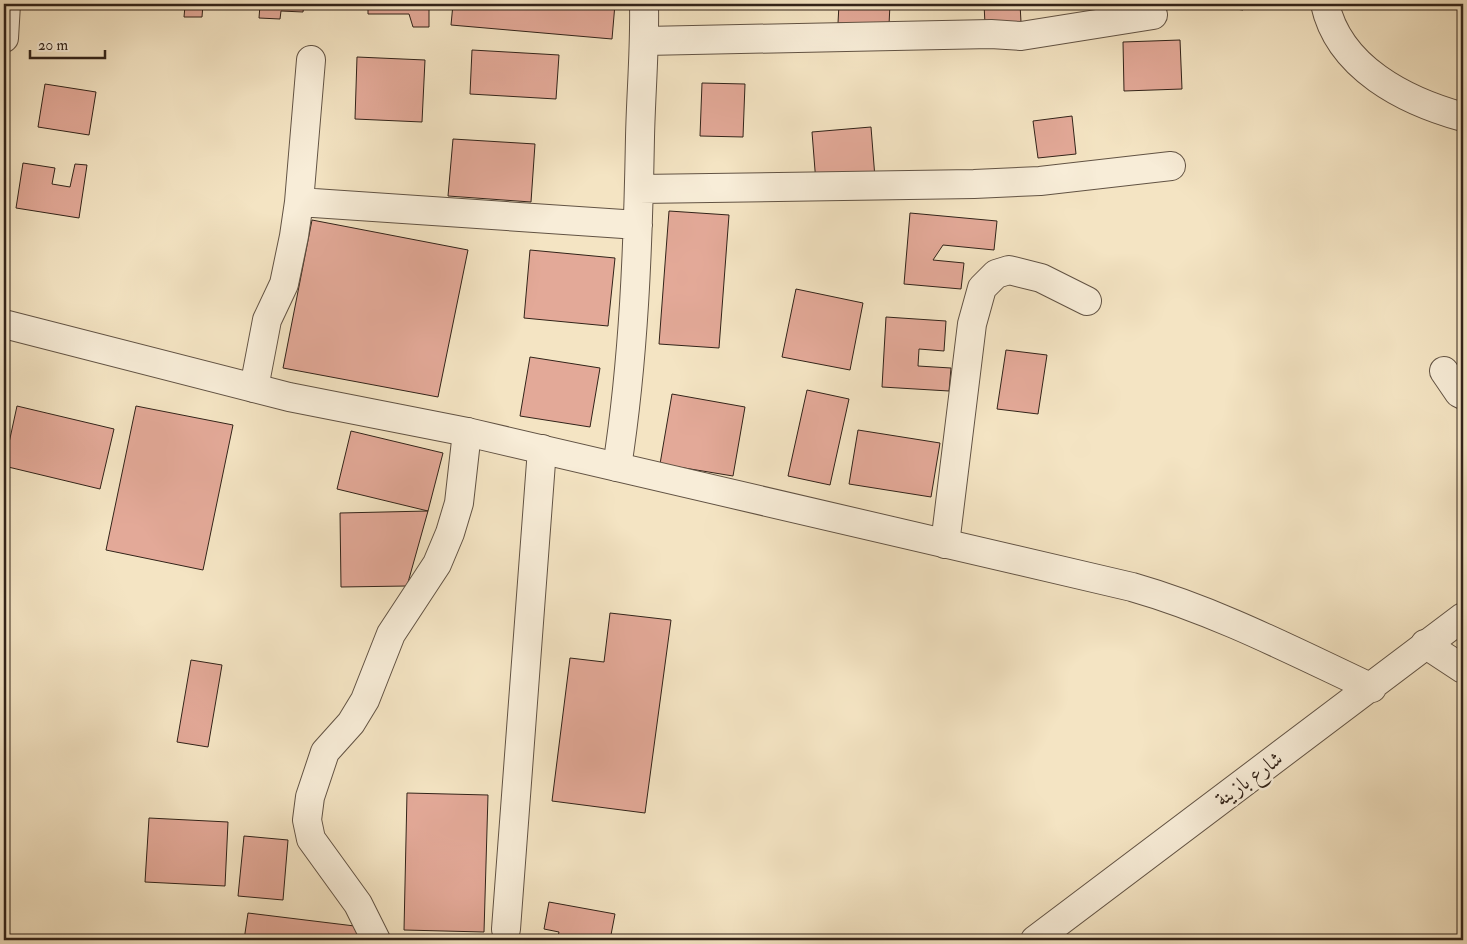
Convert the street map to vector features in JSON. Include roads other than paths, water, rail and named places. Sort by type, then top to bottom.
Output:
[{"type":"street","points":[[4,38],[6,4]]},
{"type":"street","points":[[617,467],[626,411],[638,225],[644,4]]},
{"type":"street","points":[[1325,4],[1336,37],[1363,67],[1396,91],[1420,102],[1463,117]]},
{"type":"street","points":[[644,41],[981,34],[1021,36],[1154,15]]},
{"type":"street","points":[[254,388],[267,320],[279,297],[287,273],[299,202],[311,60]]},
{"type":"street","points":[[639,190],[974,184],[1040,181],[1171,166]]},
{"type":"street","points":[[299,202],[638,225]]},
{"type":"street","points":[[945,544],[972,324],[982,288],[996,274],[1010,270],[1040,278],[1087,301]]},
{"type":"street","points":[[4,324],[254,388],[364,413],[467,432],[1132,587],[1190,605],[1372,688]]},
{"type":"street","points":[[1444,371],[1463,395]]},
{"type":"street","points":[[376,940],[358,904],[311,839],[307,820],[310,797],[325,752],[351,723],[365,700],[391,634],[437,564],[450,533],[459,503],[467,432]]},
{"type":"street","points":[[506,929],[542,449]]},
{"type":"street","name":"شارع بازينة","points":[[1035,940],[1372,688],[1425,644],[1463,617]]},
{"type":"street","points":[[1425,644],[1463,670]]}]
